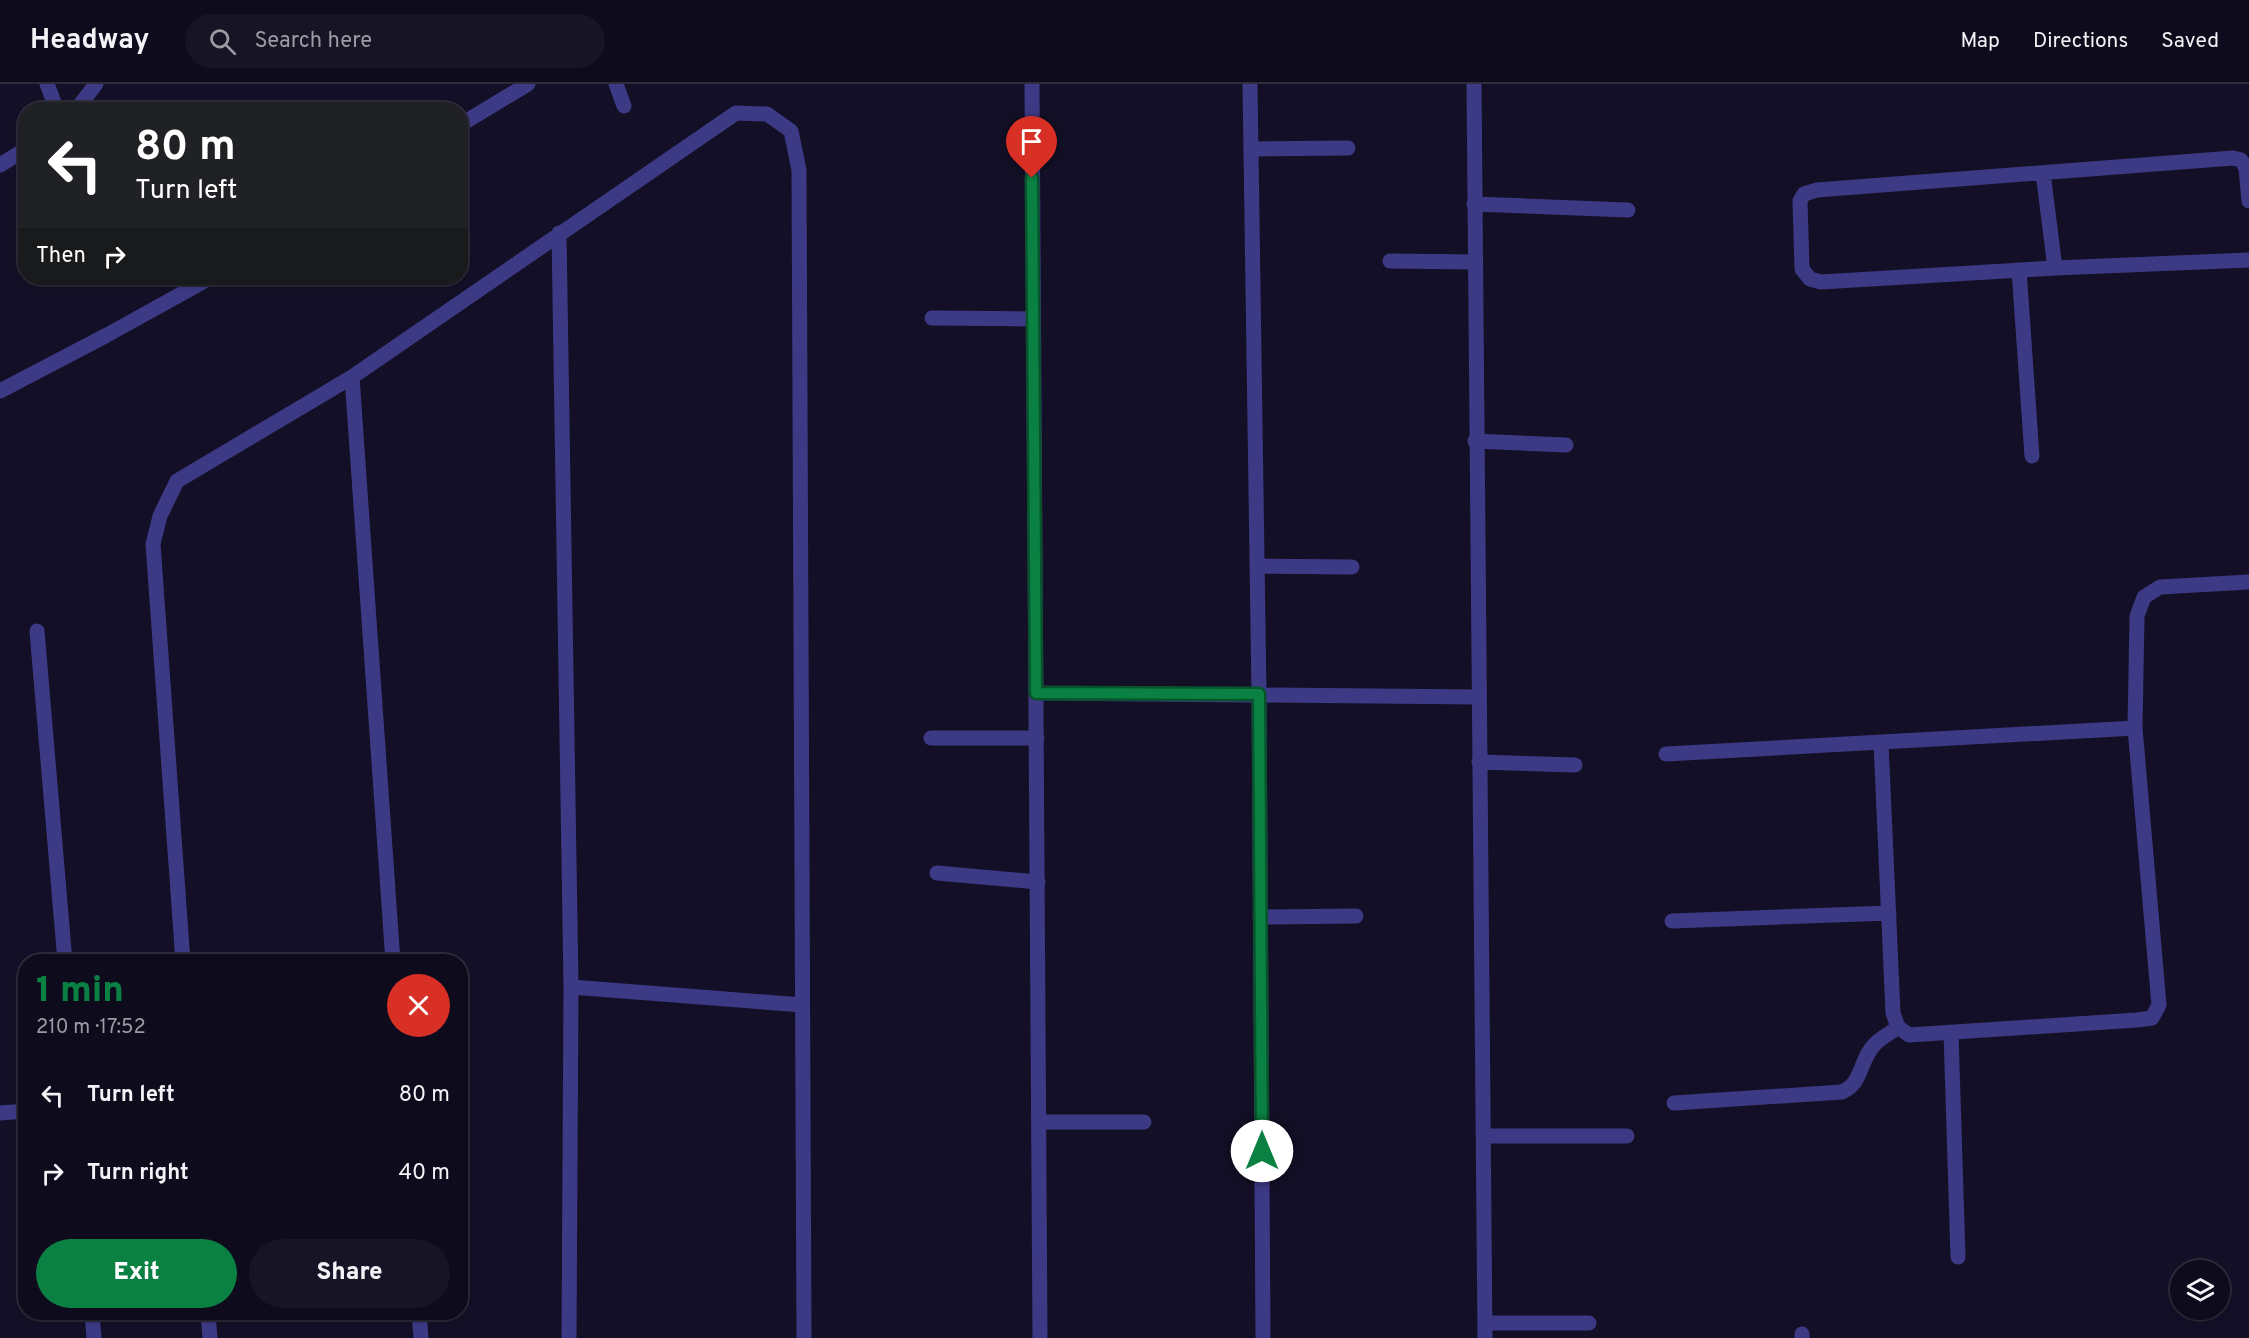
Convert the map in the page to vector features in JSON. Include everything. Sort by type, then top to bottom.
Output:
[{"type":"street","points":[[47,84],[54,102]]},
{"type":"street","points":[[82,102],[96,84]]},
{"type":"street","points":[[468,120],[528,84]]},
{"type":"street","points":[[616,84],[624,106]]},
{"type":"street","points":[[1032,84],[1040,1338]]},
{"type":"street","points":[[1250,84],[1259,694],[1263,1338]]},
{"type":"street","points":[[1474,84],[1475,441],[1485,1330],[1589,1323]]},
{"type":"street","points":[[182,954],[153,544],[160,516],[177,481],[352,377],[736,113],[767,114],[791,131],[799,170],[804,1338]]},
{"type":"street","points":[[1251,149],[1348,148]]},
{"type":"street","points":[[0,165],[18,154]]},
{"type":"street","points":[[2249,201],[2246,168],[2241,160],[2233,158],[1817,190],[1804,194],[1800,201],[1802,269],[1810,279],[1821,282],[2055,268],[2249,260]]},
{"type":"street","points":[[2043,172],[2055,268]]},
{"type":"street","points":[[1474,204],[1628,210]]},
{"type":"street","points":[[559,234],[571,987],[569,1338]]},
{"type":"street","points":[[1390,261],[1475,262]]},
{"type":"street","points":[[2019,270],[2032,456]]},
{"type":"street","points":[[0,391],[197,285]]},
{"type":"street","points":[[932,318],[1033,319]]},
{"type":"street","points":[[352,377],[392,954]]},
{"type":"street","points":[[1475,441],[1566,445]]},
{"type":"street","points":[[1257,566],[1352,567]]},
{"type":"street","points":[[1881,743],[1893,1013],[1898,1027],[1909,1035],[2137,1020],[2152,1017],[2159,1005],[2135,728],[2137,616],[2144,597],[2160,587],[2249,582]]},
{"type":"street","points":[[37,631],[64,954]]},
{"type":"street","points":[[1036,693],[1479,697]]},
{"type":"street","points":[[1666,754],[2135,728]]},
{"type":"street","points":[[931,738],[1037,738]]},
{"type":"street","points":[[1479,762],[1575,765]]},
{"type":"street","points":[[937,873],[1038,882]]},
{"type":"street","points":[[1672,921],[1889,913]]},
{"type":"street","points":[[1260,916],[1356,916]]},
{"type":"street","points":[[571,987],[802,1005]]},
{"type":"street","points":[[1674,1102],[1842,1092],[1852,1088],[1863,1062],[1874,1045],[1898,1027]]},
{"type":"street","points":[[1951,1033],[1958,1257]]},
{"type":"street","points":[[0,1113],[18,1111]]},
{"type":"street","points":[[1039,1122],[1144,1122]]},
{"type":"street","points":[[1484,1136],[1627,1136]]},
{"type":"street","points":[[93,1320],[94,1338]]},
{"type":"street","points":[[209,1320],[210,1338]]},
{"type":"street","points":[[420,1320],[421,1338]]},
{"type":"route","points":[[1032,178],[1036,693],[1259,694],[1262,1151]]}]
